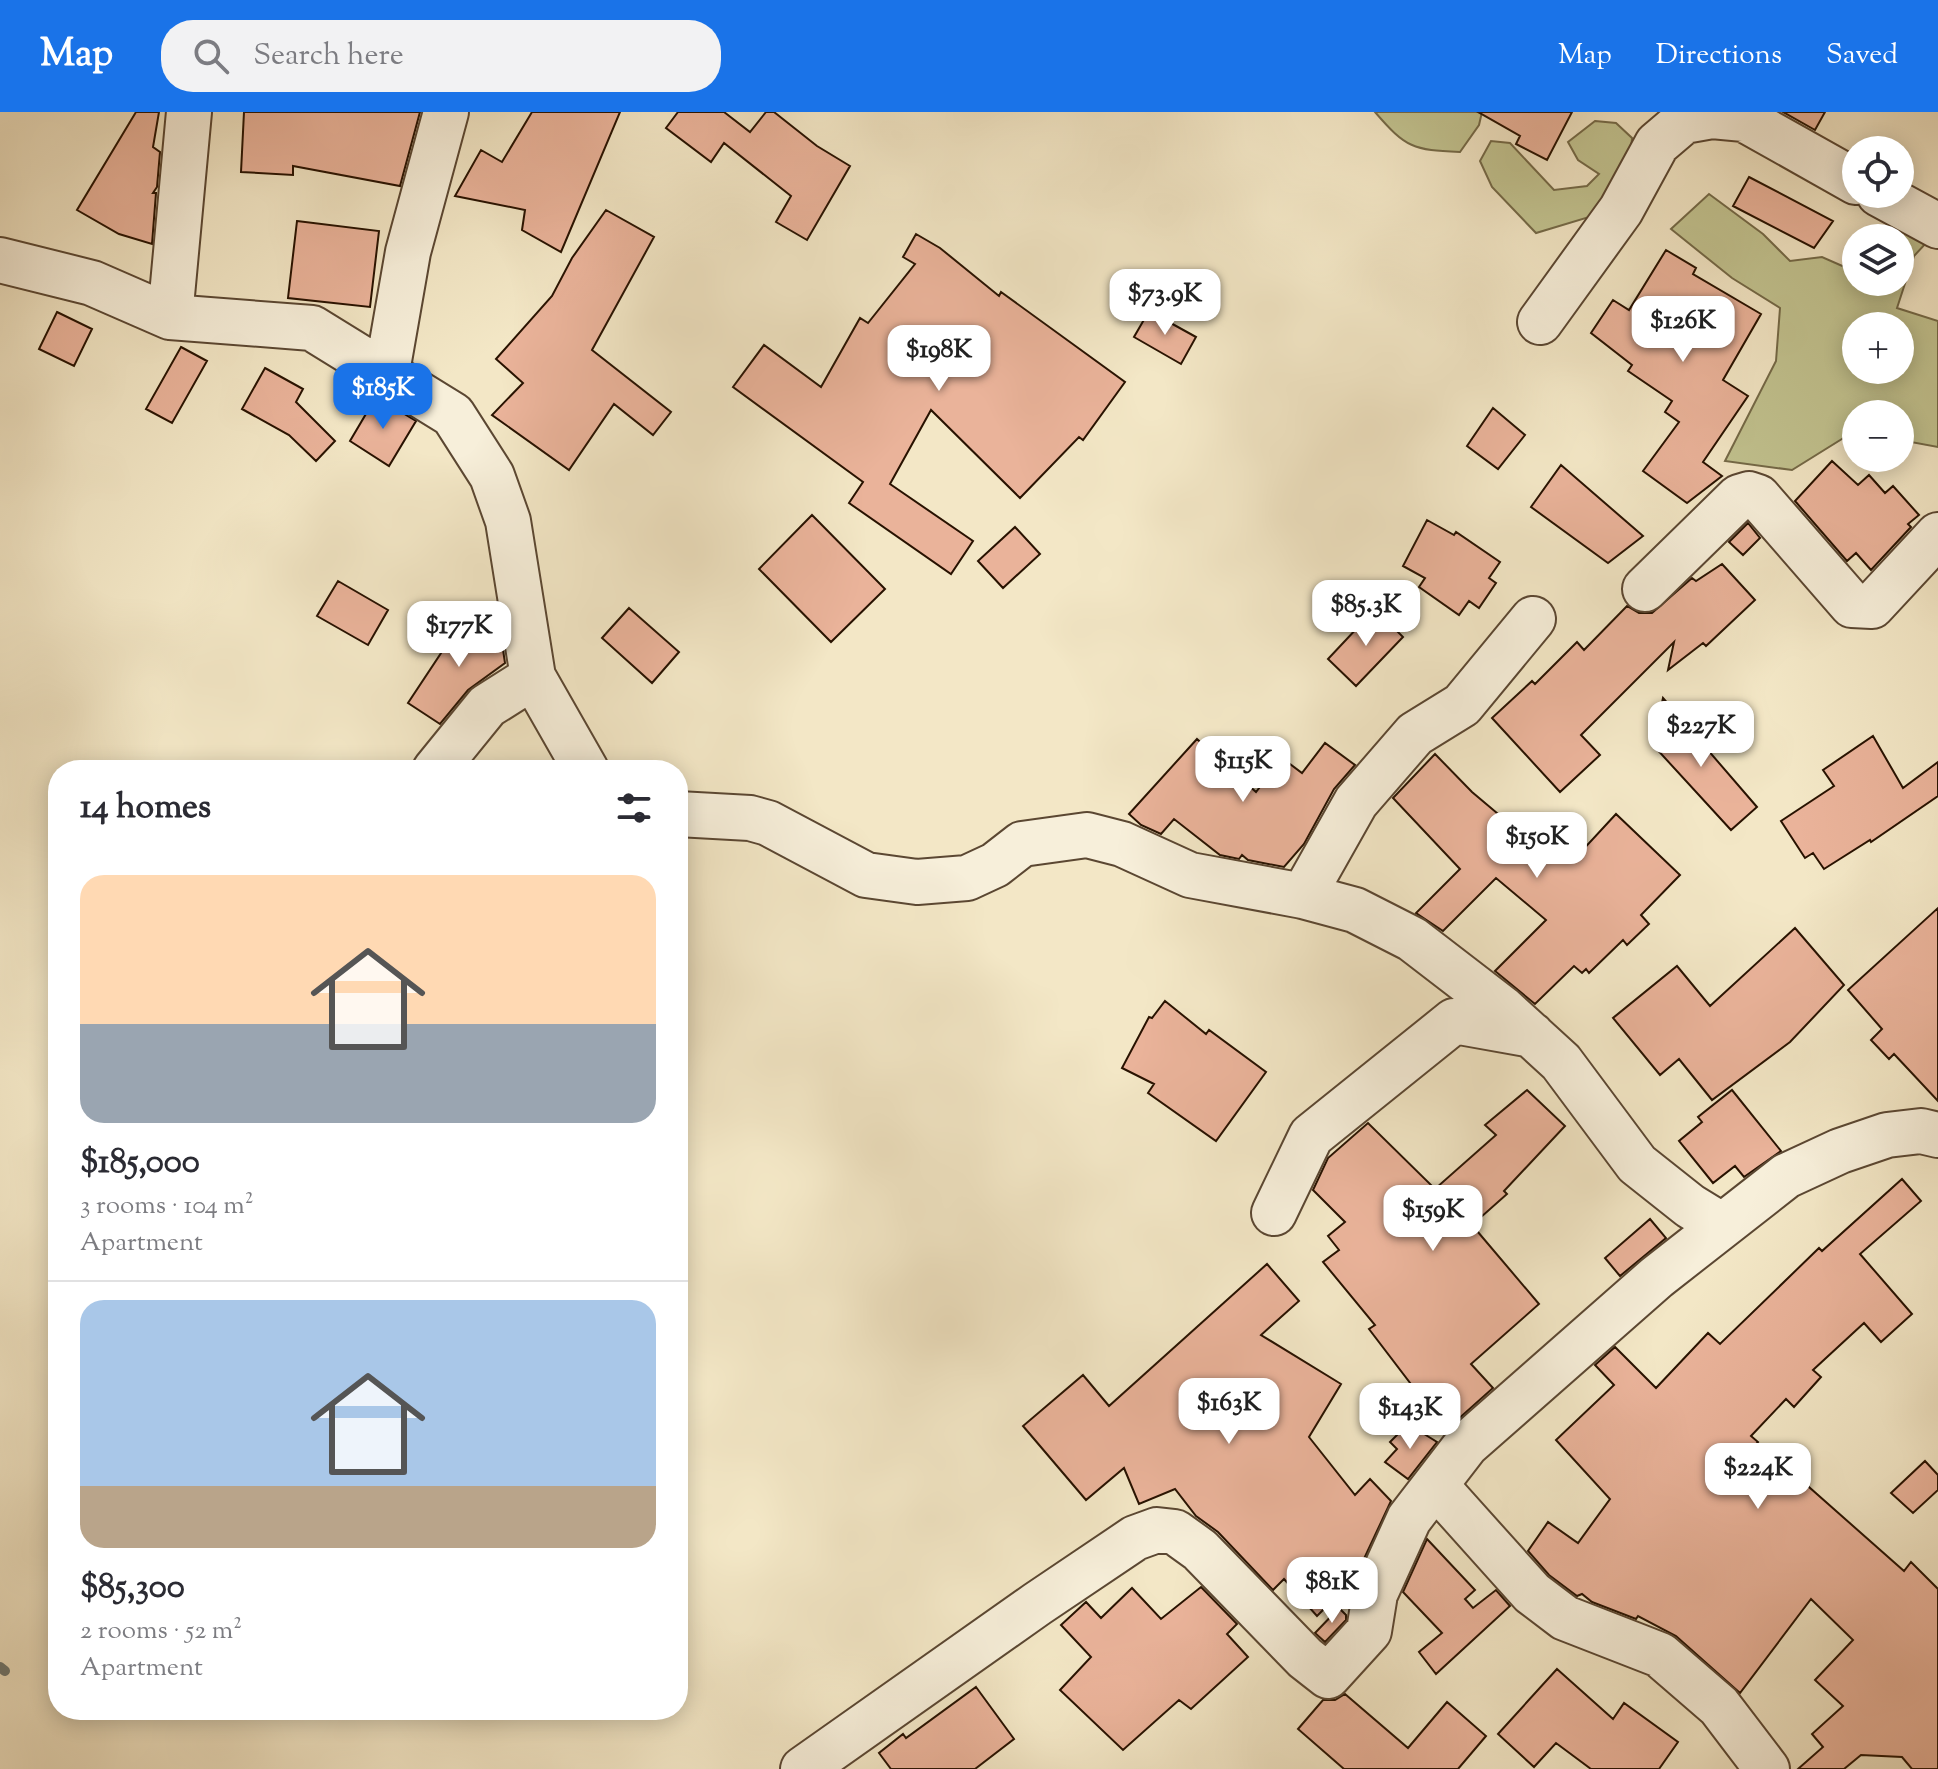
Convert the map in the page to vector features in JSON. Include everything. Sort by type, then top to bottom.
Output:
[{"type":"street","points":[[170,317],[189,112]]},
{"type":"street","points":[[387,372],[408,252],[446,112]]},
{"type":"street","points":[[1540,322],[1621,210],[1657,144],[1684,121],[1712,116],[1744,119],[1842,174]]},
{"type":"street","points":[[1905,208],[1938,226]]},
{"type":"street","points":[[0,260],[92,283],[170,317],[312,328],[453,415],[492,476],[508,521],[533,677],[580,760]]},
{"type":"street","points":[[1645,589],[1739,497],[1749,494],[1758,497],[1852,605],[1872,606],[1938,535]]},
{"type":"street","points":[[1303,896],[1356,802],[1415,734],[1462,705],[1533,619]]},
{"type":"street","points":[[443,760],[487,706],[533,677]]},
{"type":"street","points":[[688,815],[750,818],[768,823],[866,875],[917,882],[967,878],[995,865],[1022,844],[1087,835],[1122,844],[1190,875],[1303,896],[1355,910],[1412,939],[1503,1009],[1561,1062],[1637,1164],[1690,1206],[1721,1225]]},
{"type":"street","points":[[1274,1213],[1311,1136],[1454,1021],[1532,1035]]},
{"type":"street","points":[[803,1769],[1037,1604],[1135,1538],[1157,1530],[1175,1532],[1200,1550],[1305,1658],[1328,1676],[1369,1631],[1375,1594],[1409,1519],[1466,1445],[1657,1277],[1786,1176],[1840,1151],[1887,1135],[1921,1131],[1938,1135]]},
{"type":"street","points":[[1436,1486],[1532,1593],[1565,1618],[1660,1655],[1719,1706],[1767,1769]]},
{"type":"green space","points":[[1375,112],[1482,112],[1479,125],[1460,152],[1412,145]]},
{"type":"green space","points":[[1595,121],[1616,123],[1632,138],[1629,175],[1596,215],[1536,233],[1492,187],[1480,161],[1491,141],[1510,143],[1554,190],[1587,186],[1599,174],[1578,160],[1568,142]]},
{"type":"green space","points":[[1709,194],[1763,234],[1790,261],[1822,257],[1842,266],[1842,296],[1901,296],[1897,308],[1910,312],[1842,312],[1842,384],[1914,384],[1914,313],[1938,321],[1938,447],[1914,443],[1914,400],[1842,400],[1842,439],[1792,470],[1725,461],[1776,361],[1780,308],[1732,278],[1671,229]]},
{"type":"green space","points":[[1914,228],[1927,242],[1914,256]]},
{"type":"building","points":[[136,112],[159,112],[153,147],[160,152],[157,187],[153,193],[156,193],[152,244],[119,234],[77,210]]},
{"type":"building","points":[[244,112],[420,112],[400,186],[293,166],[293,175],[241,172]]},
{"type":"building","points":[[532,112],[620,112],[561,252],[522,230],[525,210],[455,196],[481,150],[502,162]]},
{"type":"building","points":[[678,112],[724,112],[750,132],[766,112],[774,112],[817,146],[850,166],[807,240],[776,222],[791,196],[724,143],[711,162],[666,128]]},
{"type":"building","points":[[1478,112],[1572,112],[1547,160],[1516,144],[1520,136]]},
{"type":"building","points":[[1783,112],[1825,112],[1815,130]]},
{"type":"building","points":[[1749,177],[1833,221],[1814,248],[1733,206]]},
{"type":"building","points":[[606,210],[654,237],[592,350],[671,412],[653,435],[614,404],[569,470],[492,415],[523,383],[496,359],[552,296],[572,258]]},
{"type":"building","points":[[297,221],[379,231],[370,307],[288,298]]},
{"type":"building","points":[[916,234],[940,248],[999,296],[1001,292],[1125,382],[1083,440],[1079,437],[1020,498],[931,410],[890,484],[973,541],[951,574],[849,503],[863,482],[733,387],[764,345],[821,387],[860,318],[868,323],[915,264],[903,257]]},
{"type":"building","points":[[1666,250],[1696,268],[1693,274],[1761,314],[1723,380],[1748,396],[1703,462],[1722,476],[1687,503],[1643,471],[1679,422],[1665,412],[1672,401],[1628,371],[1632,365],[1591,333],[1613,300],[1629,310]]},
{"type":"building","points":[[1149,311],[1196,337],[1181,364],[1134,337]]},
{"type":"building","points":[[57,312],[92,329],[74,366],[39,349]]},
{"type":"building","points":[[181,347],[207,361],[172,423],[146,409]]},
{"type":"building","points":[[265,368],[303,389],[296,402],[335,441],[316,461],[289,435],[242,409]]},
{"type":"building","points":[[376,397],[416,421],[389,466],[350,441]]},
{"type":"building","points":[[1493,408],[1525,435],[1498,469],[1467,446]]},
{"type":"building","points":[[1832,461],[1858,485],[1869,475],[1885,493],[1893,486],[1919,515],[1871,570],[1856,553],[1847,561],[1795,501]]},
{"type":"building","points":[[1561,465],[1643,536],[1608,563],[1531,507]]},
{"type":"building","points":[[812,515],[885,589],[831,642],[759,569]]},
{"type":"building","points":[[1427,520],[1454,535],[1456,532],[1500,562],[1489,578],[1496,583],[1479,608],[1469,601],[1459,615],[1419,587],[1425,578],[1403,566]]},
{"type":"building","points":[[1748,523],[1760,538],[1743,555],[1729,542]]},
{"type":"building","points":[[1015,527],[1040,554],[1003,588],[978,561]]},
{"type":"building","points":[[1722,564],[1755,600],[1706,646],[1703,643],[1668,670],[1674,642],[1581,735],[1600,755],[1560,792],[1492,718],[1532,681],[1535,684],[1577,642],[1584,650],[1627,606],[1639,613],[1652,613],[1692,578],[1696,581]]},
{"type":"building","points":[[338,581],[388,610],[368,645],[317,616]]},
{"type":"building","points":[[629,608],[679,652],[652,683],[602,638]]},
{"type":"building","points":[[1375,609],[1403,637],[1356,686],[1328,659]]},
{"type":"building","points":[[467,614],[501,636],[505,663],[468,690],[440,724],[408,703]]},
{"type":"building","points":[[1663,698],[1757,807],[1731,830],[1653,745]]},
{"type":"building","points":[[1873,736],[1903,788],[1938,762],[1938,796],[1871,842],[1824,869],[1813,853],[1805,858],[1781,821],[1834,786],[1823,770]]},
{"type":"building","points":[[1197,739],[1256,792],[1282,758],[1302,773],[1325,743],[1355,765],[1334,789],[1304,844],[1284,867],[1248,860],[1242,855],[1239,859],[1220,855],[1174,819],[1161,834],[1141,825],[1129,814]]},
{"type":"building","points":[[1435,754],[1472,792],[1554,861],[1569,844],[1580,853],[1616,814],[1680,875],[1641,915],[1649,924],[1627,945],[1623,940],[1589,973],[1586,969],[1582,973],[1574,966],[1535,1004],[1495,971],[1546,920],[1496,878],[1443,931],[1416,913],[1460,869],[1393,798]]},
{"type":"building","points":[[1938,908],[1938,1101],[1894,1054],[1889,1059],[1871,1040],[1882,1029],[1848,990]]},
{"type":"building","points":[[1795,928],[1844,985],[1790,1042],[1712,1100],[1679,1059],[1660,1075],[1613,1018],[1677,966],[1710,1006]]},
{"type":"building","points":[[1165,1001],[1206,1034],[1209,1030],[1266,1072],[1216,1141],[1148,1093],[1154,1084],[1122,1068],[1149,1017],[1152,1018]]},
{"type":"building","points":[[1527,1090],[1565,1126],[1504,1191],[1507,1194],[1472,1225],[1539,1304],[1471,1364],[1493,1388],[1446,1430],[1369,1329],[1375,1325],[1323,1262],[1339,1250],[1328,1236],[1345,1222],[1313,1190],[1328,1158],[1368,1123],[1435,1189],[1496,1135],[1485,1125]]},
{"type":"building","points":[[1732,1090],[1781,1151],[1744,1177],[1735,1166],[1713,1183],[1679,1141],[1702,1122],[1698,1117]]},
{"type":"building","points":[[1902,1179],[1921,1201],[1860,1254],[1912,1314],[1881,1342],[1864,1323],[1813,1370],[1821,1377],[1794,1407],[1786,1399],[1751,1436],[1758,1442],[1749,1452],[1791,1492],[1801,1480],[1904,1571],[1911,1562],[1938,1589],[1938,1769],[1912,1769],[1902,1757],[1861,1755],[1844,1769],[1798,1769],[1823,1747],[1812,1734],[1843,1706],[1815,1680],[1853,1640],[1811,1599],[1740,1693],[1676,1636],[1638,1616],[1636,1619],[1592,1602],[1582,1594],[1577,1596],[1549,1575],[1528,1551],[1548,1522],[1578,1543],[1610,1499],[1556,1440],[1614,1385],[1595,1365],[1615,1347],[1656,1388],[1708,1333],[1720,1344],[1819,1248],[1822,1251]]},
{"type":"building","points":[[1650,1219],[1666,1238],[1620,1276],[1605,1258]]},
{"type":"building","points":[[1267,1264],[1299,1301],[1261,1335],[1341,1384],[1309,1437],[1355,1495],[1370,1479],[1391,1501],[1355,1578],[1317,1616],[1284,1579],[1273,1590],[1218,1532],[1196,1516],[1175,1489],[1139,1504],[1124,1468],[1086,1500],[1023,1426],[1083,1375],[1109,1406]]},
{"type":"building","points":[[1408,1424],[1437,1442],[1408,1479],[1385,1462],[1397,1449],[1390,1442]]},
{"type":"building","points":[[1925,1461],[1938,1475],[1938,1490],[1913,1513],[1891,1493]]},
{"type":"building","points":[[1427,1539],[1475,1590],[1465,1599],[1473,1608],[1496,1590],[1510,1606],[1436,1674],[1419,1652],[1442,1633],[1403,1592]]},
{"type":"building","points":[[1201,1587],[1237,1624],[1227,1634],[1248,1657],[1191,1709],[1179,1700],[1123,1750],[1060,1690],[1091,1657],[1061,1625],[1086,1602],[1101,1618],[1132,1588],[1161,1619]]},
{"type":"building","points":[[1339,1608],[1346,1615],[1346,1620],[1325,1642],[1315,1633]]},
{"type":"building","points":[[1557,1669],[1613,1719],[1624,1703],[1678,1742],[1659,1769],[1591,1769],[1556,1743],[1534,1767],[1498,1734]]},
{"type":"building","points":[[976,1687],[1014,1739],[975,1769],[891,1769],[879,1753],[903,1734],[906,1738]]},
{"type":"building","points":[[1345,1694],[1408,1748],[1447,1702],[1486,1736],[1458,1769],[1344,1769],[1298,1729],[1323,1700],[1335,1700]]},
{"type":"waterway","points":[[0,1667],[5,1671]]}]
